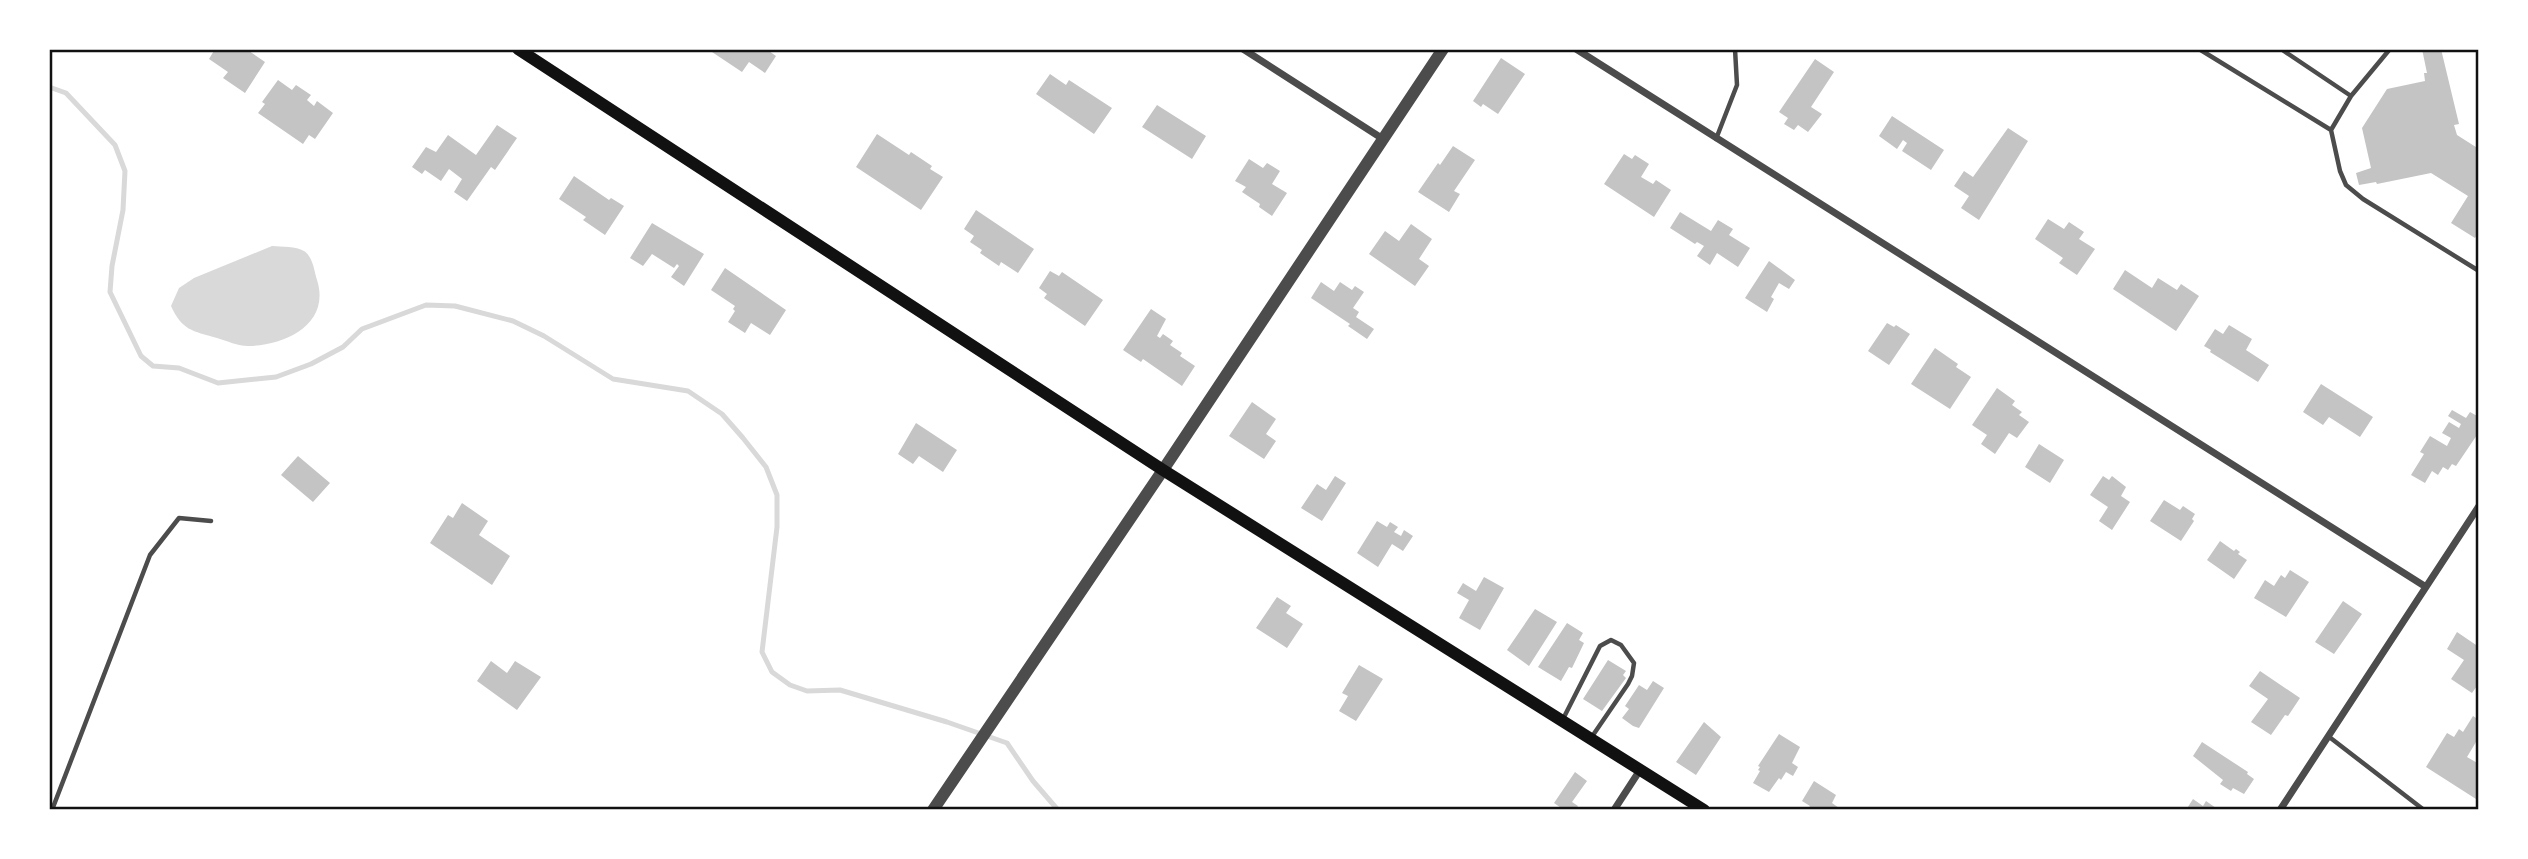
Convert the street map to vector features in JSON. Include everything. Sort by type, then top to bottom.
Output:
[{"type":"main road","points":[[518,49],[1163,470],[1704,810]]},
{"type":"street","points":[[1244,49],[1383,139]]},
{"type":"street","points":[[933,810],[1443,49]]},
{"type":"street","points":[[1576,49],[2426,587]]},
{"type":"street","points":[[2280,810],[2479,506]]},
{"type":"street","points":[[1614,810],[1640,770]]},
{"type":"lane","points":[[1716,139],[1737,85],[1735,49]]},
{"type":"lane","points":[[2199,49],[2331,130]]},
{"type":"lane","points":[[2281,49],[2351,96]]},
{"type":"lane","points":[[2390,49],[2351,96],[2331,130],[2334,152],[2346,186],[2479,271]]},
{"type":"lane","points":[[52,810],[150,555],[179,518],[211,521]]},
{"type":"lane","points":[[1562,721],[1600,646],[1611,640],[1621,645],[1634,663],[1632,676],[1591,739]]},
{"type":"lane","points":[[2328,736],[2424,810]]},
{"type":"shaded area","points":[[272,246],[301,249],[313,264],[320,295],[317,309],[302,330],[276,342],[244,346],[194,331],[179,320],[171,306],[179,288],[194,278]]},
{"type":"building","points":[[215,49],[246,49],[265,62],[245,93],[223,78],[228,72],[209,59]]},
{"type":"building","points":[[714,49],[766,49],[776,56],[765,73],[749,62],[742,72],[712,52]]},
{"type":"building","points":[[2422,49],[2441,49],[2459,124],[2454,125],[2457,135],[2479,149],[2479,231],[2475,238],[2451,223],[2468,196],[2431,173],[2359,185],[2356,173],[2371,168],[2362,128],[2387,89],[2425,81],[2424,73],[2427,73]]},
{"type":"building","points":[[1501,58],[1525,74],[1498,114],[1473,101]]},
{"type":"building","points":[[1815,59],[1834,72],[1811,107],[1822,114],[1808,132],[1798,125],[1794,130],[1784,124],[1788,118],[1779,112]]},
{"type":"building","points":[[1050,74],[1066,85],[1069,80],[1112,108],[1094,134],[1036,94]]},
{"type":"building","points":[[278,80],[292,90],[296,85],[311,95],[307,100],[314,106],[317,101],[333,113],[315,139],[309,135],[303,144],[258,113],[265,104],[262,102]]},
{"type":"building","points":[[1157,105],[1206,136],[1192,159],[1142,127]]},
{"type":"building","points":[[1892,116],[1944,150],[1931,170],[1902,151],[1907,143],[1903,140],[1897,149],[1879,136]]},
{"type":"building","points":[[497,125],[517,138],[495,170],[491,167],[467,201],[454,192],[462,179],[449,169],[441,181],[425,170],[422,174],[412,167],[426,147],[436,152],[448,135],[476,155]]},
{"type":"building","points":[[2008,128],[2028,141],[1979,220],[1961,208],[1969,196],[1954,186],[1964,171],[1973,177]]},
{"type":"building","points":[[877,134],[909,155],[911,152],[943,177],[921,210],[856,167]]},
{"type":"building","points":[[1453,146],[1475,160],[1454,191],[1460,194],[1449,212],[1418,192]]},
{"type":"building","points":[[1624,154],[1632,159],[1635,155],[1649,164],[1641,177],[1653,184],[1656,180],[1671,190],[1654,217],[1604,184]]},
{"type":"building","points":[[1249,159],[1263,168],[1267,163],[1280,171],[1272,184],[1287,193],[1272,216],[1242,192],[1246,187],[1235,181]]},
{"type":"building","points":[[574,176],[609,200],[611,198],[624,206],[605,235],[583,220],[586,217],[559,199]]},
{"type":"building","points":[[976,210],[1034,249],[1018,273],[1001,262],[999,266],[970,242],[974,236],[964,229]]},
{"type":"building","points":[[1680,212],[1711,231],[1718,220],[1733,229],[1729,235],[1750,248],[1738,267],[1717,253],[1710,265],[1697,256],[1704,246],[1697,242],[1695,244],[1670,228]]},
{"type":"building","points":[[2048,219],[2064,229],[2069,222],[2084,232],[2079,239],[2095,249],[2077,275],[2059,263],[2063,258],[2035,239]]},
{"type":"building","points":[[652,223],[704,254],[684,286],[671,277],[679,266],[677,264],[674,268],[652,254],[643,266],[630,258]]},
{"type":"building","points":[[1411,224],[1432,239],[1419,259],[1429,266],[1415,286],[1369,254],[1385,231],[1399,241]]},
{"type":"building","points":[[1769,261],[1795,280],[1789,289],[1779,283],[1767,312],[1745,298]]},
{"type":"building","points":[[725,268],[786,310],[770,335],[751,323],[745,333],[728,322],[735,306],[711,290]]},
{"type":"building","points":[[2125,270],[2152,288],[2158,278],[2177,290],[2181,284],[2199,296],[2176,331],[2113,289]]},
{"type":"building","points":[[1050,271],[1059,276],[1062,272],[1103,300],[1085,326],[1044,298],[1047,294],[1039,288]]},
{"type":"building","points":[[1321,282],[1334,291],[1340,282],[1352,290],[1355,286],[1364,292],[1353,308],[1359,312],[1356,317],[1374,329],[1367,339],[1311,298]]},
{"type":"building","points":[[1151,309],[1166,319],[1157,336],[1160,338],[1163,334],[1173,341],[1170,345],[1195,366],[1182,386],[1143,359],[1141,362],[1123,350]]},
{"type":"building","points":[[1887,323],[1910,334],[1889,365],[1868,351]]},
{"type":"building","points":[[2229,325],[2252,339],[2246,350],[2269,365],[2258,382],[2204,346],[2215,329],[2223,334]]},
{"type":"building","points":[[1935,348],[1971,377],[1950,409],[1911,384]]},
{"type":"building","points":[[2321,384],[2373,417],[2360,437],[2329,417],[2323,425],[2303,412]]},
{"type":"building","points":[[1997,388],[2015,401],[2012,405],[2022,412],[2019,415],[2029,422],[2017,438],[2009,433],[1995,454],[1981,444],[1987,435],[1972,425]]},
{"type":"building","points":[[1252,402],[1276,419],[1266,434],[1276,441],[1264,459],[1229,436]]},
{"type":"building","points":[[2452,410],[2466,418],[2470,412],[2479,417],[2479,432],[2456,466],[2452,464],[2448,470],[2443,467],[2438,475],[2432,471],[2425,483],[2411,475],[2424,454],[2420,452],[2430,436],[2447,446],[2451,438],[2442,433],[2449,422],[2459,428],[2461,424],[2448,416]]},
{"type":"building","points":[[916,423],[957,450],[943,472],[919,456],[913,464],[898,454]]},
{"type":"building","points":[[2039,444],[2064,460],[2050,483],[2025,467]]},
{"type":"building","points":[[298,456],[330,483],[313,502],[281,475]]},
{"type":"building","points":[[1335,476],[1346,483],[1322,521],[1301,508],[1317,484],[1326,490]]},
{"type":"building","points":[[2103,476],[2109,480],[2112,476],[2126,487],[2121,496],[2130,502],[2112,530],[2099,521],[2108,507],[2090,495]]},
{"type":"building","points":[[2164,500],[2180,510],[2183,506],[2195,514],[2192,519],[2194,521],[2181,541],[2150,521]]},
{"type":"building","points":[[462,503],[488,521],[479,535],[510,556],[492,585],[430,543],[448,515],[453,518]]},
{"type":"building","points":[[1377,521],[1387,527],[1390,522],[1398,527],[1394,532],[1401,536],[1404,530],[1413,536],[1403,551],[1392,544],[1378,567],[1357,553]]},
{"type":"building","points":[[2220,541],[2234,551],[2236,549],[2240,552],[2238,554],[2247,560],[2234,579],[2207,560]]},
{"type":"building","points":[[2290,570],[2309,582],[2286,617],[2254,598],[2265,580],[2274,586],[2281,575],[2285,578]]},
{"type":"building","points":[[1484,577],[1504,588],[1480,630],[1459,618],[1469,600],[1457,593],[1463,583],[1476,591]]},
{"type":"building","points":[[1277,597],[1291,606],[1286,613],[1303,624],[1287,648],[1256,628]]},
{"type":"building","points":[[2343,601],[2362,614],[2334,654],[2315,642]]},
{"type":"building","points":[[1535,609],[1557,622],[1529,666],[1507,650]]},
{"type":"building","points":[[1567,623],[1583,633],[1579,640],[1584,643],[1572,668],[1569,667],[1561,681],[1538,667]]},
{"type":"building","points":[[2457,632],[2479,647],[2479,683],[2472,693],[2451,679],[2464,660],[2447,649]]},
{"type":"building","points":[[1608,660],[1626,671],[1623,675],[1626,678],[1602,711],[1583,699]]},
{"type":"building","points":[[491,661],[507,673],[515,661],[541,677],[517,710],[477,681]]},
{"type":"building","points":[[1359,665],[1383,679],[1356,721],[1339,711],[1348,696],[1342,693]]},
{"type":"building","points":[[2260,671],[2300,698],[2271,735],[2251,722],[2268,699],[2249,686]]},
{"type":"building","points":[[1653,681],[1664,688],[1639,728],[1633,726],[1622,718],[1629,709],[1625,706],[1639,685],[1647,690]]},
{"type":"building","points":[[2473,716],[2479,720],[2479,745],[2476,742],[2467,757],[2479,764],[2479,794],[2476,799],[2426,767],[2447,733],[2454,737],[2459,729],[2463,732]]},
{"type":"building","points":[[1704,722],[1721,737],[1696,775],[1676,762]]},
{"type":"building","points":[[1779,734],[1800,747],[1792,763],[1798,767],[1793,776],[1786,772],[1781,780],[1779,778],[1769,792],[1753,783],[1760,771],[1758,766]]},
{"type":"building","points":[[2202,742],[2248,772],[2254,779],[2244,794],[2233,788],[2231,791],[2220,784],[2223,780],[2193,756]]},
{"type":"building","points":[[1575,772],[1587,781],[1572,802],[1578,806],[1575,810],[1564,810],[1554,803]]},
{"type":"building","points":[[1814,781],[1836,795],[1832,803],[1842,810],[1807,810],[1810,806],[1802,801]]},
{"type":"building","points":[[2193,799],[2203,806],[2206,801],[2216,808],[2186,810]]},
{"type":"waterway","points":[[49,87],[66,93],[115,145],[125,171],[123,210],[110,292],[141,356],[153,366],[179,368],[218,383],[276,377],[311,364],[343,347],[362,329],[426,305],[455,306],[513,321],[544,336],[613,379],[688,391],[722,414],[743,438],[766,467],[777,495],[777,527],[762,652],[772,672],[790,685],[807,691],[840,690],[1007,743],[1033,781],[1058,810]]}]
